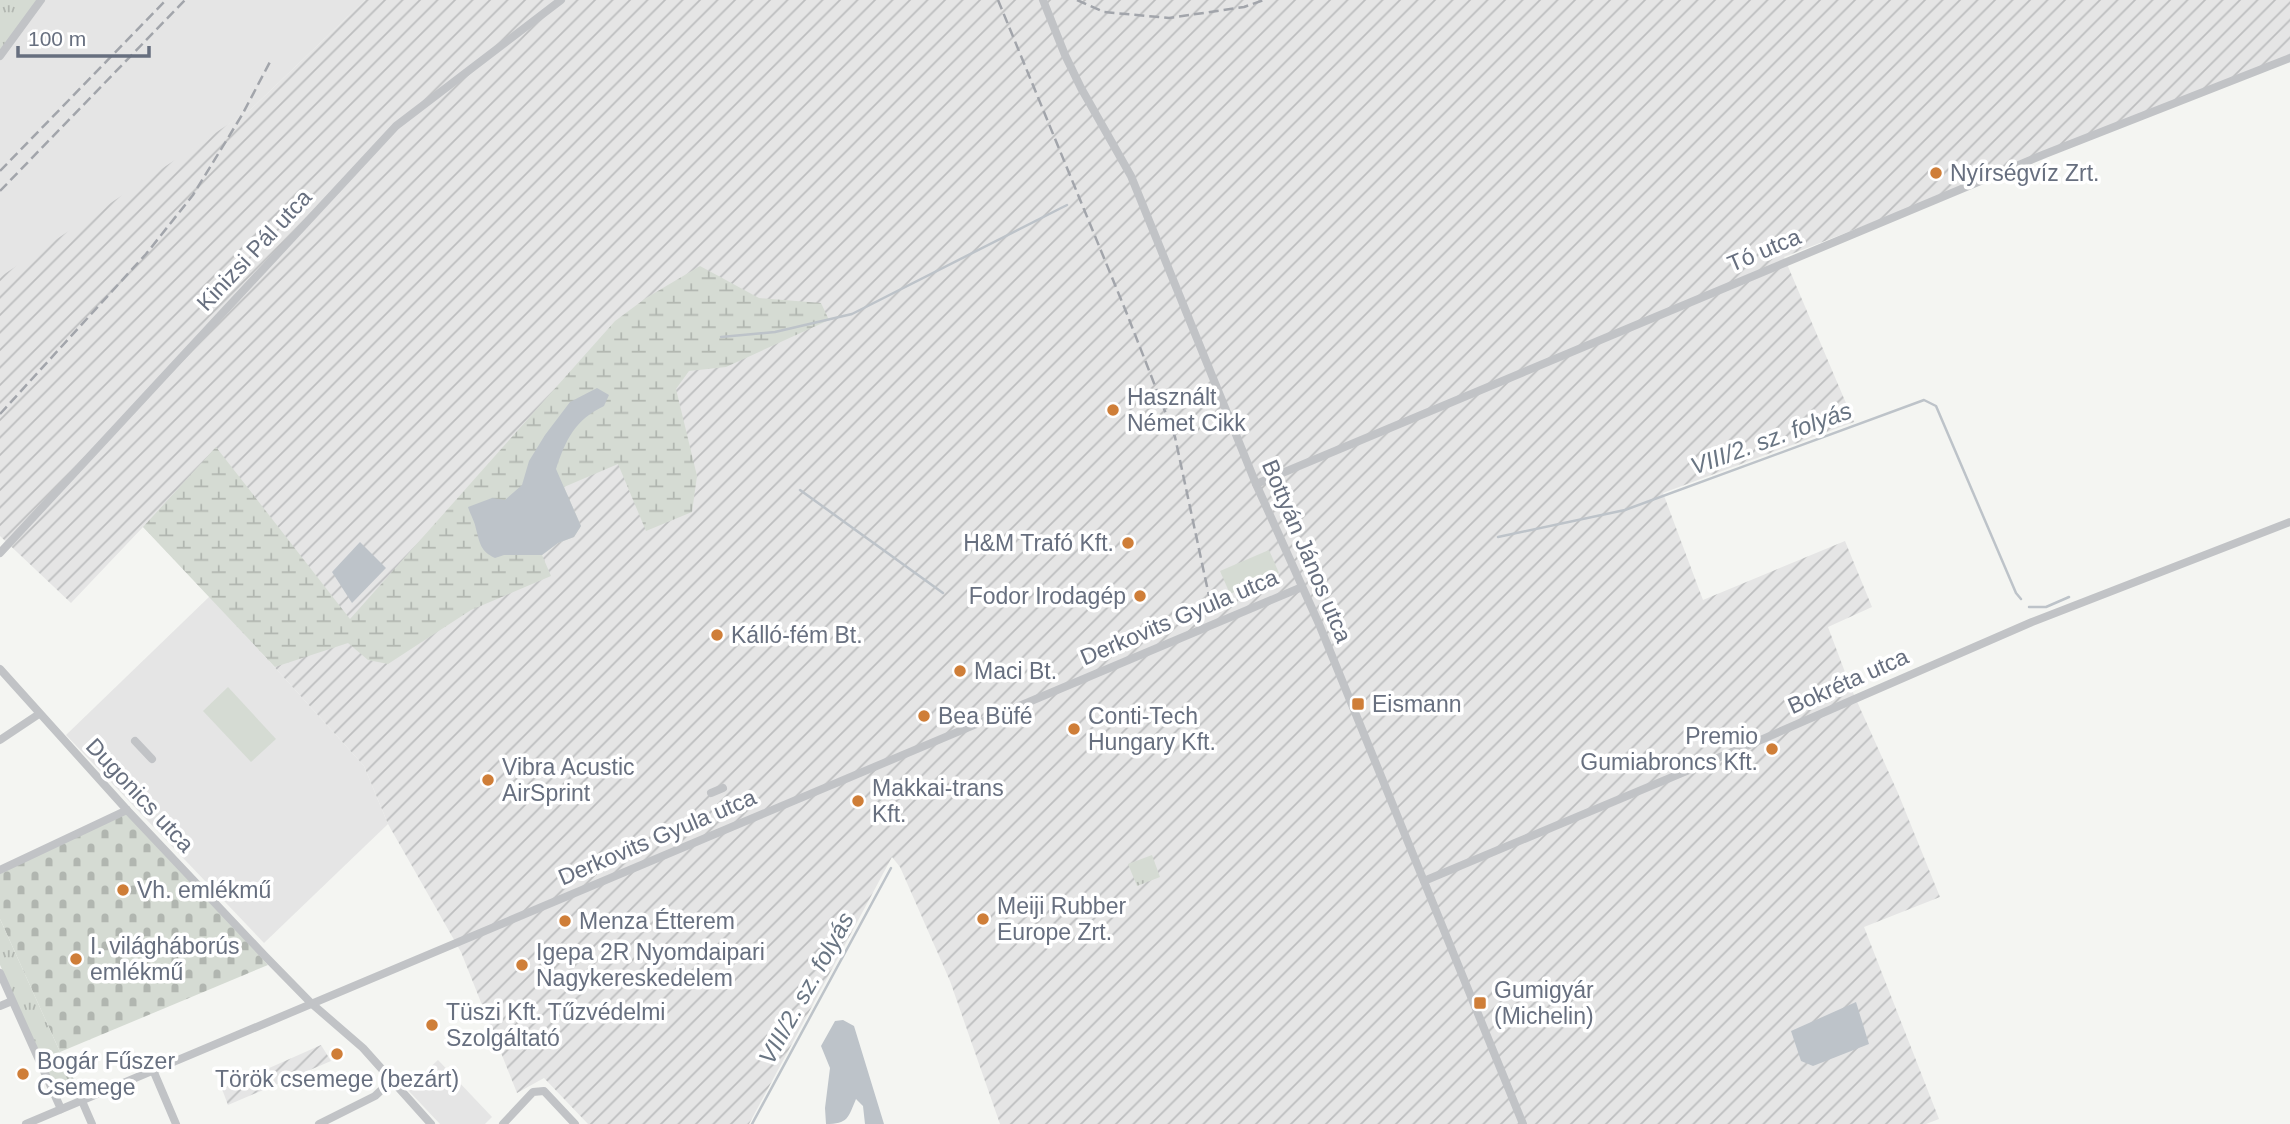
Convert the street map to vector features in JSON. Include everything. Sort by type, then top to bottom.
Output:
[{"type":"street","points":[[0,56],[41,0]]},
{"type":"street","name":"Kinizsi Pál utca","points":[[0,553],[387,135],[561,0]]},
{"type":"street","name":"Bottyán János utca","points":[[1042,0],[1081,88],[1131,176],[1256,484],[1302,587],[1523,1124]]},
{"type":"street","name":"Tó utca","points":[[1256,484],[2045,154],[2290,58]]},
{"type":"street","name":"Bokréta utca","points":[[1424,881],[2032,622],[2290,522]]},
{"type":"street","name":"Derkovits Gyula utca","points":[[26,1124],[1302,587]]},
{"type":"street","name":"Dugonics utca","points":[[0,669],[127,810],[311,1003],[363,1048],[431,1124]]},
{"type":"street","points":[[0,740],[39,714]]},
{"type":"street","points":[[135,741],[152,759]]},
{"type":"street","points":[[711,793],[723,788]]},
{"type":"street","points":[[0,870],[127,810]]},
{"type":"street","points":[[0,973],[61,1109]]},
{"type":"street","points":[[0,1006],[12,1001]]},
{"type":"street","points":[[153,1070],[176,1124]]},
{"type":"street","points":[[319,1124],[375,1096],[392,1080]]},
{"type":"street","points":[[503,1124],[533,1092],[544,1091],[575,1124]]},
{"type":"street","points":[[82,1101],[92,1124]]},
{"type":"shaded area","points":[[42,0],[365,0],[251,109],[0,280],[0,58]]},
{"type":"shaded area","points":[[365,0],[2290,0],[2290,59],[1784,257],[1854,422],[1663,493],[1703,600],[1845,541],[1872,607],[1828,627],[1851,688],[1898,793],[1940,897],[1864,927],[1939,1119],[1926,1124],[1000,1124],[950,981],[900,867],[892,857],[749,1124],[588,1124],[544,1078],[517,1093],[461,952],[388,824],[364,766],[210,596],[143,527],[71,603],[0,536],[0,277],[251,109]]},
{"type":"shaded area","points":[[597,388],[609,395],[604,406],[579,424],[564,448],[556,469],[581,526],[574,537],[558,543],[542,555],[504,555],[495,558],[490,555],[481,546],[468,507],[492,498],[505,500],[522,485],[529,461],[570,402]]},
{"type":"shaded area","points":[[360,542],[386,568],[352,603],[332,572]]},
{"type":"shaded area","points":[[210,596],[364,766],[388,824],[264,943],[66,735]]},
{"type":"shaded area","points":[[1856,1002],[1869,1044],[1813,1066],[1801,1061],[1791,1031]]},
{"type":"shaded area","points":[[843,1020],[854,1026],[884,1124],[865,1124],[863,1106],[856,1099],[846,1119],[839,1123],[826,1124],[825,1108],[830,1068],[821,1046],[835,1021]]},
{"type":"shaded area","points":[[321,1045],[331,1061],[228,1105],[222,1089]]},
{"type":"shaded area","points":[[438,1060],[492,1117],[485,1124],[440,1124],[407,1089]]},
{"type":"green space","points":[[0,0],[40,0],[0,53]]},
{"type":"green space","points":[[700,266],[759,298],[821,303],[829,320],[726,367],[689,371],[676,389],[697,476],[692,512],[646,531],[618,464],[564,487],[581,526],[574,537],[558,543],[542,555],[551,576],[471,610],[388,664],[368,660],[348,643],[275,667],[143,527],[216,447],[350,619],[615,321],[646,298]]},
{"type":"green space","points":[[1269,550],[1279,573],[1230,594],[1220,571]]},
{"type":"green space","points":[[228,687],[276,739],[251,762],[203,711]]},
{"type":"green space","points":[[127,810],[268,965],[60,1052],[0,919],[0,870]]},
{"type":"green space","points":[[1152,855],[1160,877],[1137,886],[1128,864]]},
{"type":"green space","points":[[0,919],[79,1089],[59,1098],[0,965]]},
{"type":"waterway","points":[[721,337],[775,332],[852,314],[1067,205]]},
{"type":"waterway","name":"VIII/2. sz. folyás","points":[[1498,537],[1625,510],[1924,400],[1936,406],[2016,593],[2021,599]]},
{"type":"waterway","points":[[800,490],[943,593]]},
{"type":"waterway","points":[[2029,607],[2046,607],[2069,597]]},
{"type":"waterway","name":"VIII/2. sz. folyás","points":[[752,1124],[891,868]]},
{"type":"railway","points":[[0,171],[166,0]]},
{"type":"railway","points":[[0,191],[185,0]]},
{"type":"railway","points":[[998,0],[1175,437],[1209,596]]},
{"type":"railway","points":[[1077,0],[1104,12],[1169,18],[1244,7],[1264,0]]},
{"type":"railway","points":[[0,414],[146,254],[193,195],[242,115],[271,60]]},
{"type":"place","name":"Nyírségvíz Zrt.","points":[[1936,173]]},
{"type":"place","name":"Használt Német Cikk","points":[[1113,410]]},
{"type":"place","name":"H&M Trafó Kft.","points":[[1128,543]]},
{"type":"place","name":"Fodor Irodagép","points":[[1140,596]]},
{"type":"place","name":"Kálló-fém Bt.","points":[[717,635]]},
{"type":"place","name":"Maci Bt.","points":[[960,671]]},
{"type":"place","name":"Eismann","points":[[1358,704]]},
{"type":"place","name":"Bea Büfé","points":[[924,716]]},
{"type":"place","name":"Conti-Tech Hungary Kft.","points":[[1074,729]]},
{"type":"place","name":"Premio Gumiabroncs Kft.","points":[[1772,749]]},
{"type":"place","name":"Vibra Acustic AirSprint","points":[[488,780]]},
{"type":"place","name":"Makkai-trans Kft.","points":[[858,801]]},
{"type":"place","name":"Vh. emlékmű","points":[[123,890]]},
{"type":"place","name":"Meiji Rubber Europe Zrt.","points":[[983,919]]},
{"type":"place","name":"Menza Étterem","points":[[565,921]]},
{"type":"place","name":"I. világháborús emlékmű","points":[[76,959]]},
{"type":"place","name":"Igepa 2R Nyomdaipari Nagykereskedelem","points":[[522,965]]},
{"type":"place","name":"Gumigyár (Michelin)","points":[[1480,1003]]},
{"type":"place","name":"Tüszi Kft. Tűzvédelmi Szolgáltató","points":[[432,1025]]},
{"type":"place","name":"Török csemege (bezárt)","points":[[337,1054]]},
{"type":"place","name":"Bogár Fűszer Csemege","points":[[23,1074]]}]
